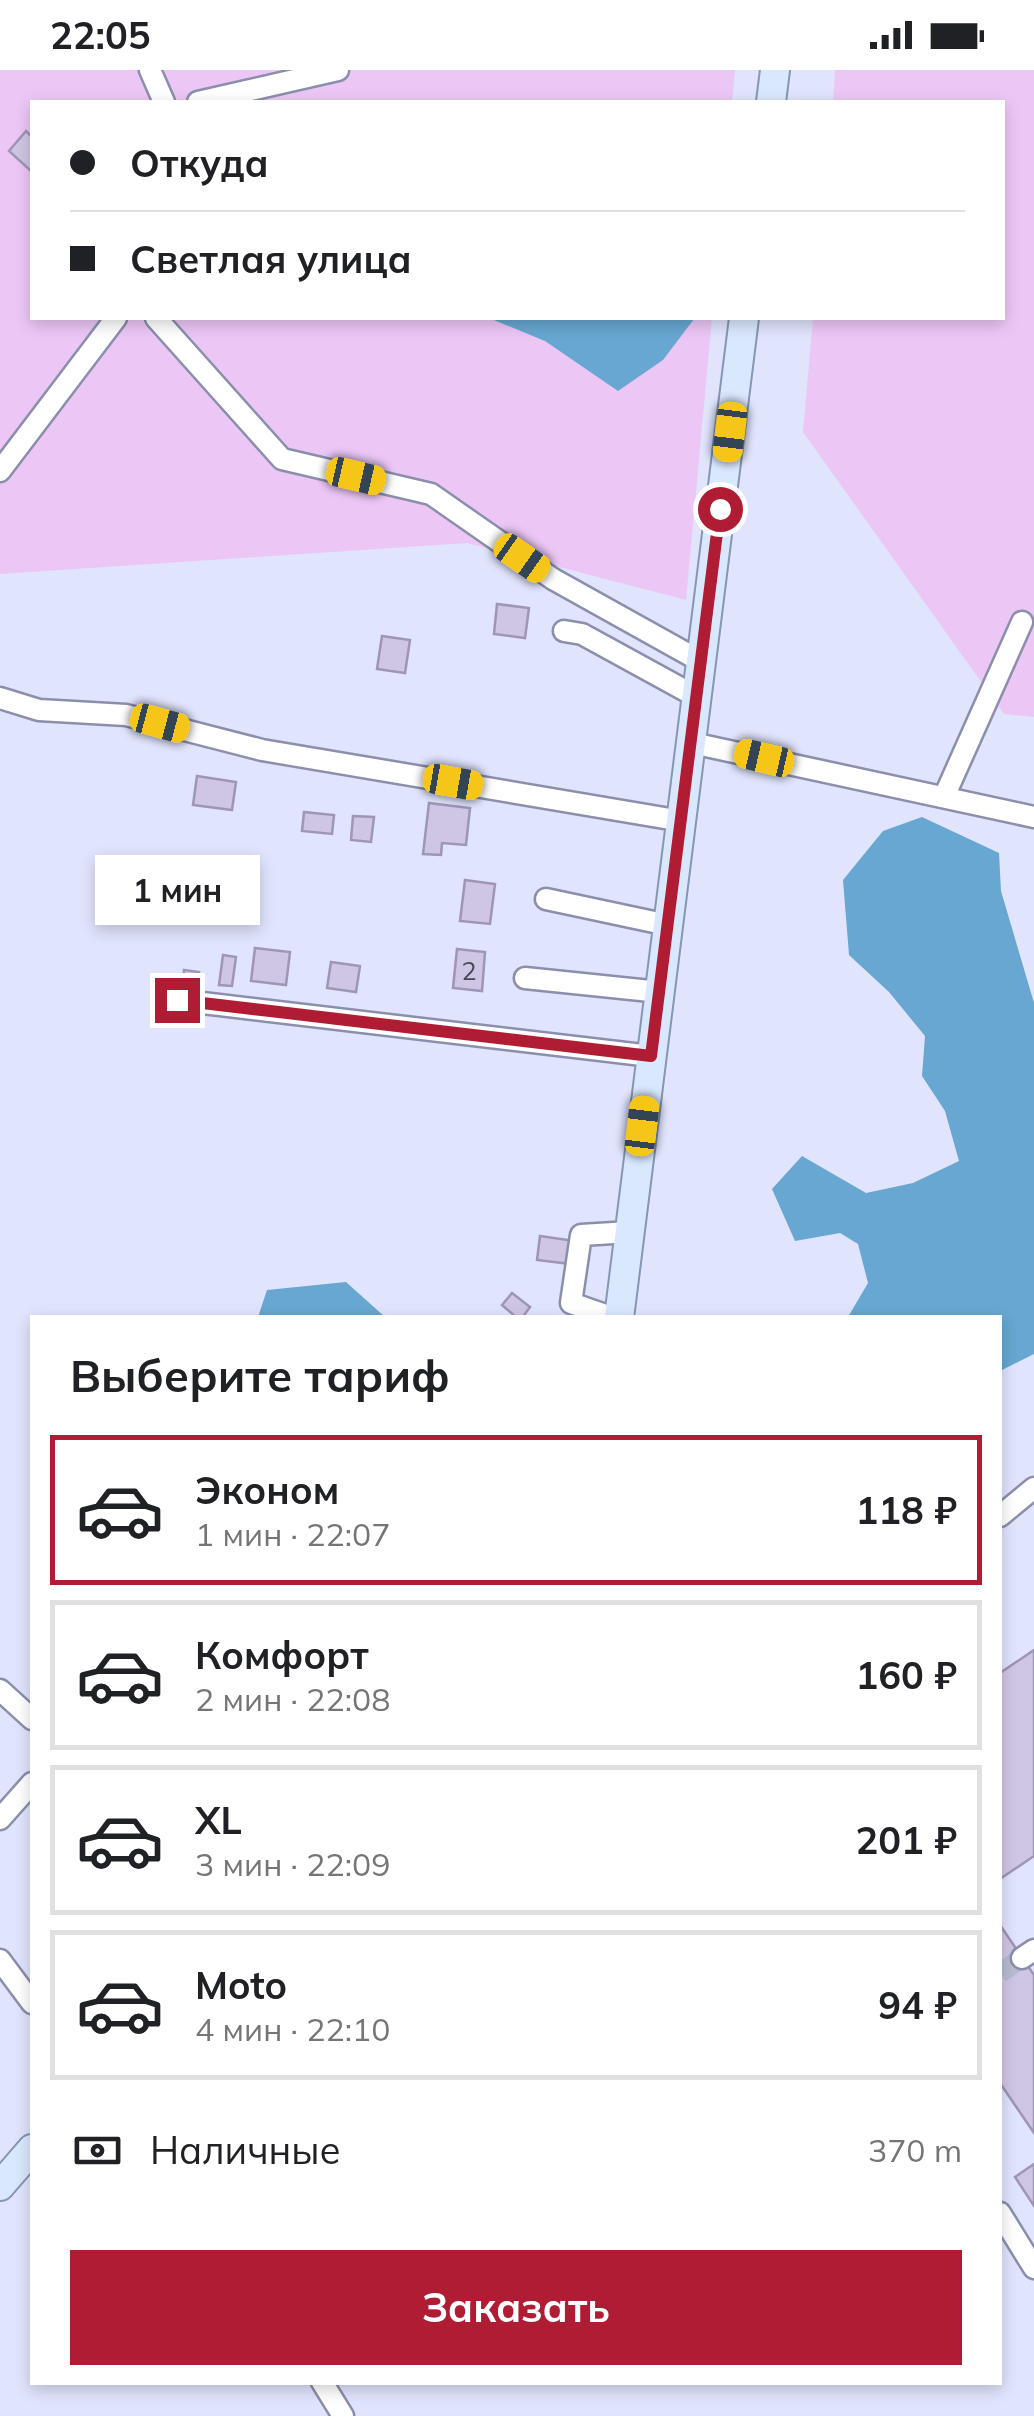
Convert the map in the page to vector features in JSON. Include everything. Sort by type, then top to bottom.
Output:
[{"type":"main road","points":[[770,100],[774,70]]},
{"type":"main road","points":[[616,1315],[744,320]]},
{"type":"main road","points":[[0,2186],[30,2151]]},
{"type":"lane","points":[[150,70],[163,100]]},
{"type":"lane","points":[[207,100],[338,70]]},
{"type":"lane","points":[[0,471],[114,320]]},
{"type":"lane","points":[[158,320],[282,459],[431,494],[553,579],[702,662]]},
{"type":"lane","points":[[944,798],[1022,622]]},
{"type":"lane","points":[[564,631],[582,634],[697,698]]},
{"type":"lane","points":[[0,698],[39,710],[126,714],[262,750],[682,821]]},
{"type":"lane","points":[[692,743],[1034,817]]},
{"type":"lane","points":[[546,898],[668,925]]},
{"type":"lane","points":[[525,978],[660,992]]},
{"type":"lane","points":[[177,1000],[651,1056]]},
{"type":"lane","points":[[606,1315],[571,1304],[581,1234],[630,1232]]},
{"type":"lane","points":[[1002,1514],[1034,1488]]},
{"type":"lane","points":[[0,1690],[30,1717]]},
{"type":"lane","points":[[0,1819],[30,1785]]},
{"type":"lane","points":[[0,1960],[30,1999]]},
{"type":"lane","points":[[1002,2216],[1034,2268]]},
{"type":"lane","points":[[324,2385],[343,2416]]},
{"type":"shaded area","points":[[0,70],[735,70],[732,100],[30,100],[30,320],[712,320],[686,600],[467,543],[0,574]]},
{"type":"shaded area","points":[[835,70],[1034,70],[1034,717],[1004,714],[803,432],[813,320],[1005,320],[1005,100],[833,100]]},
{"type":"water","points":[[494,320],[693,320],[663,360],[618,391],[545,341]]},
{"type":"water","points":[[922,817],[999,853],[1001,891],[1034,1003],[1034,1354],[1002,1370],[1002,1315],[849,1315],[868,1283],[858,1244],[840,1233],[795,1241],[772,1189],[802,1156],[866,1193],[913,1183],[959,1161],[945,1111],[922,1076],[925,1036],[889,992],[849,955],[843,880],[883,831]]},
{"type":"water","points":[[346,1282],[383,1315],[259,1315],[267,1290]]},
{"type":"building","points":[[26,131],[30,135],[30,170],[9,151]]},
{"type":"building","points":[[497,604],[529,608],[525,638],[494,634]]},
{"type":"building","points":[[382,636],[410,640],[405,673],[377,669]]},
{"type":"building","points":[[197,776],[236,782],[232,810],[193,805]]},
{"type":"building","points":[[429,803],[470,808],[466,845],[442,843],[441,855],[423,854]]},
{"type":"building","points":[[304,812],[334,815],[332,834],[302,831]]},
{"type":"building","points":[[353,816],[374,817],[371,842],[351,840]]},
{"type":"building","points":[[465,880],[495,884],[490,924],[460,921]]},
{"type":"building","points":[[255,948],[290,952],[286,985],[251,981]]},
{"type":"building","points":[[457,949],[485,952],[482,991],[453,988]]},
{"type":"building","points":[[223,955],[236,957],[232,986],[219,985]]},
{"type":"building","points":[[331,962],[360,966],[356,992],[327,988]]},
{"type":"building","points":[[184,970],[199,972],[197,991],[182,989]]},
{"type":"building","points":[[540,1236],[582,1242],[579,1265],[537,1260]]},
{"type":"building","points":[[512,1293],[530,1307],[524,1315],[514,1315],[502,1305]]},
{"type":"building","points":[[1034,1650],[1034,1856],[1002,1878],[1002,1672]]},
{"type":"building","points":[[1002,1928],[1034,1975],[1034,2133],[1002,2086]]},
{"type":"building","points":[[1034,2164],[1034,2206],[1015,2177]]},
{"type":"tunnel","points":[[1002,1972],[1022,1958]]},
{"type":"route","points":[[177,1000],[651,1056],[720,509]]}]
